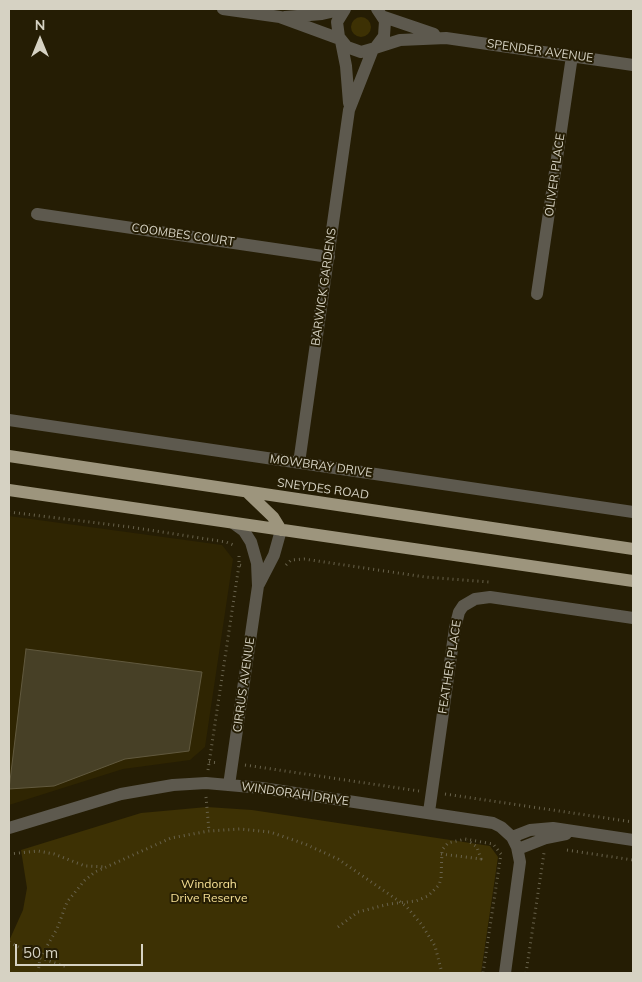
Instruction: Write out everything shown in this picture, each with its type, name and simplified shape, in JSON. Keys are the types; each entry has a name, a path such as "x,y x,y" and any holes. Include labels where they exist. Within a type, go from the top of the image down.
{"main road":[{"name":"SNEYDES ROAD","path":"9,456 633,548"},
{"path":"9,490 633,581"},
{"path":"246,492 273,517 281,530"}],"street":[{"path":"223,9 280,17 322,14 345,9"},
{"name":"BARWICK GARDENS","path":"299,463 349,110 346,66 337,22 345,9"},
{"name":"BARWICK GARDENS","path":"349,110 374,48 385,33 381,12"},
{"name":"SPENDER AVENUE","path":"381,12 446,38"},
{"path":"280,17 341,40 354,51 365,52 374,48"},
{"name":"SPENDER AVENUE","path":"374,48 400,40 446,38 633,64"},
{"name":"OLIVER PLACE","path":"537,294 572,56"},
{"name":"COOMBES COURT","path":"37,214 329,257"},
{"name":"MOWBRAY DRIVE","path":"9,420 633,512"},
{"name":"CIRRUS AVENUE","path":"233,523 250,539 262,568"},
{"name":"CIRRUS AVENUE","path":"229,785 258,586 262,568 276,549 281,530"},
{"name":"FEATHER PLACE","path":"429,812 455,628 459,612 463,606 475,599 490,597 633,618"},
{"name":"WINDORAH DRIVE","path":"9,828 121,794 173,785 206,783 429,812 493,823 512,837"},
{"path":"505,973 520,868 518,849 512,837 542,828 562,828 579,833 633,840"},
{"path":"518,849 552,836 579,833"}],"path":[{"path":"9,512 226,542 237,547 239,565 206,783 209,831"},
{"path":"239,565 284,572 288,563 297,559 425,576 497,583"},
{"path":"465,839 471,798"},
{"path":"38,973 40,958 58,929 71,895 85,880 105,866 171,838 209,831 240,829 270,832 305,844 338,859 402,903 436,946 442,973"},
{"path":"441,854 481,859 477,847 465,839"},
{"path":"338,927 358,912 389,904 421,900 439,885 443,874 441,854 444,846 448,843 465,839 493,844 501,854 484,973"},
{"path":"526,973 544,846"},
{"path":"564,849 633,860"},
{"path":"9,854 38,851 54,854 85,866 105,866"},
{"path":"9,942 40,958 67,967"}],"shaded area":[{"path":"9,516 222,545 233,559 205,747 190,760 123,769 9,805"}],"green space":[{"path":"361,17 368,20 371,27 368,34 361,37 354,34 351,27 354,20"},
{"name":"Windorah Drive Reserve","path":"207,807 252,810 490,846 498,857 481,973 9,973 9,941 23,910 27,888 21,850 141,813"}],"building":[{"path":"26,649 202,672 189,751 125,759 54,786 9,789"}]}
